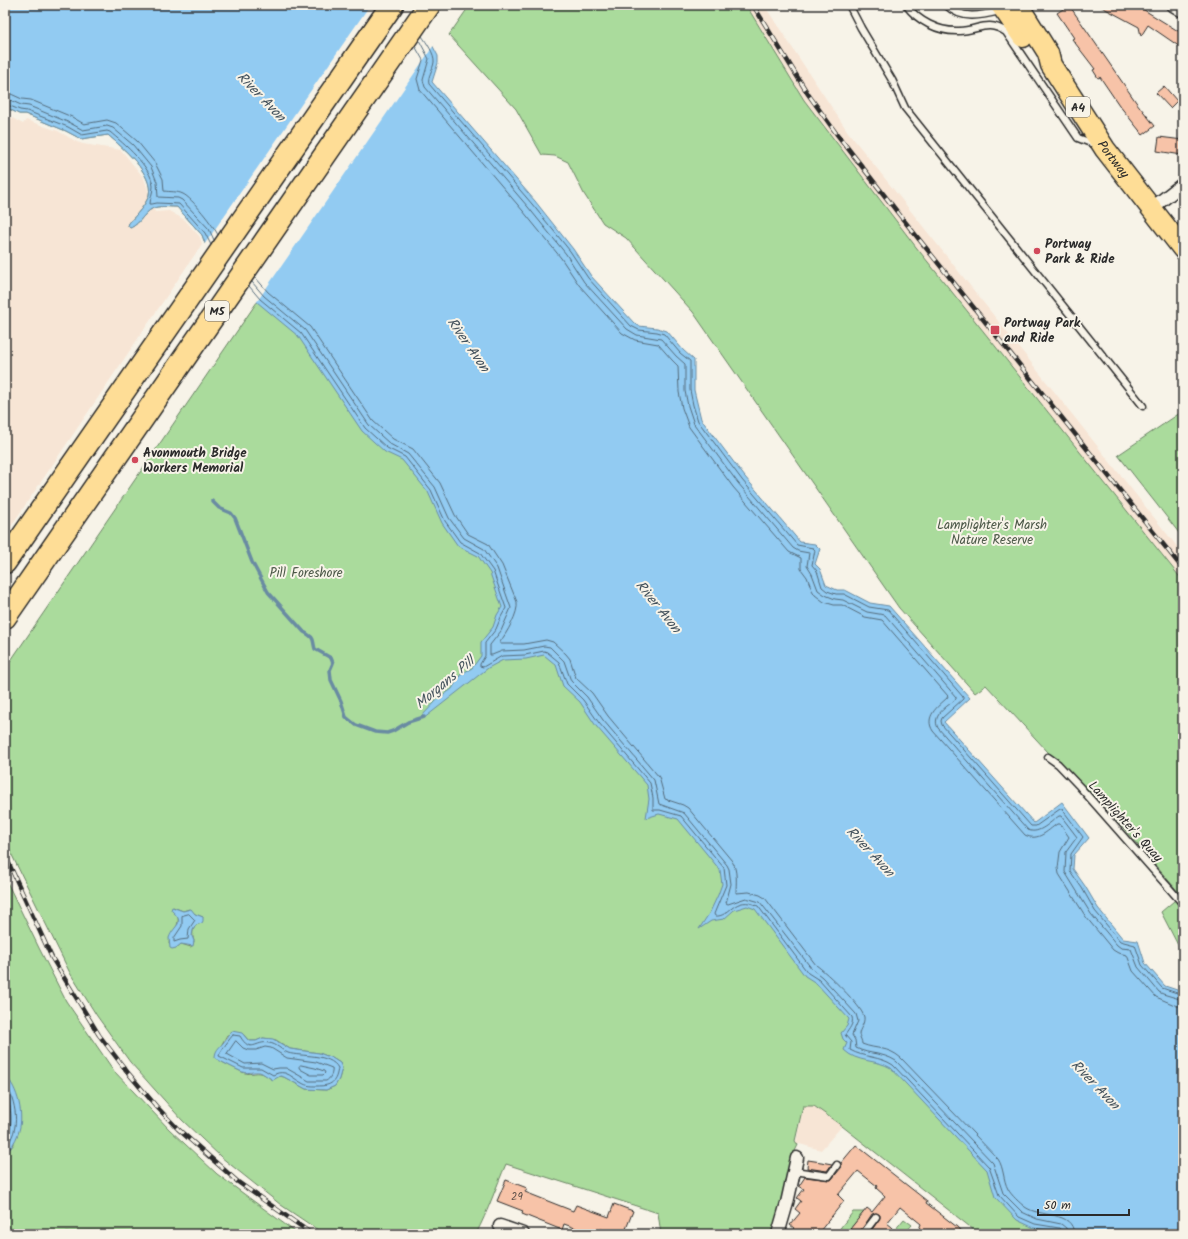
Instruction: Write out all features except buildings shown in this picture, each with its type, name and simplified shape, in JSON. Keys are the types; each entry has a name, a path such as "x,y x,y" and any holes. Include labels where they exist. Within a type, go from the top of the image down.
{"highway":[{"name":"M5","path":"5,562 392,5"},
{"name":"M5","path":"5,617 429,5"},
{"name":"Portway","path":"1008,6 1040,60 1051,65 1105,149 1183,249"}],"street":[{"path":"1173,5 1183,11"},
{"path":"1152,208 1183,184"},
{"path":"778,1234 787,1203 797,1158"},
{"path":"500,1226 523,1234"}],"lane":[{"path":"849,5 892,80 905,108 1143,406"},
{"path":"906,5 913,14 922,21 944,29 959,31 986,26 998,26 1006,32 1078,138 1105,149"},
{"path":"946,5 952,11 963,15 978,16 1008,6"},
{"name":"Lamplighter's Quay","path":"1048,757 1058,764 1079,786 1183,904"},
{"path":"794,1171 829,1176 837,1165"},
{"path":"863,1234 876,1218"}],"shaded area":[{"path":"746,5 764,5 848,132 1183,554 1183,581 916,247 804,100"},
{"path":"5,114 23,124 26,120 58,131 83,144 121,150 144,178 155,212 169,211 185,220 200,237 202,244 5,535"},
{"path":"803,1106 814,1106 842,1126 821,1150 796,1143"}],"green space":[{"name":"Pill Foreshore","path":"5,5 521,489 494,661 535,643 1168,1234 979,1234 842,1126 814,1106 803,1106 795,1141 798,1145 792,1157 773,1234 661,1234 658,1213 506,1164 476,1234 324,1234 281,1205 221,1157 182,1120 130,1062 97,1016 70,973 5,841 5,669 257,302 232,272 206,246 202,235 177,207 153,208 134,226 130,228 128,226 146,202 149,195 149,187 147,178 136,162 108,135 81,139 66,131 25,114 19,114 5,107","holes":["173,907 183,911 189,909 195,914 203,917 194,929 194,941 191,947 181,944 176,948 169,944 169,940 178,920 178,916 172,911","227,1035 244,1035 250,1041 256,1041 263,1038 276,1040 290,1049 319,1053 332,1058 340,1063 342,1068 339,1079 335,1086 326,1090 306,1089 284,1077 280,1076 271,1079 267,1075 259,1073 250,1074 242,1072 222,1062 222,1044"]},
{"name":"Lamplighter's Marsh Nature Reserve","path":"470,5 746,5 804,100 916,247 1183,581 1183,949 1180,949 1161,912 1181,895 1099,800 1048,752 986,685 975,693 899,608 693,312 626,238 603,223 584,194 568,162 555,156 542,155 516,109 449,35"},
{"path":"956,5 982,5 978,9"},
{"path":"1183,411 1183,538 1118,455"},
{"path":"5,878 66,1001 114,1071 169,1129 217,1174 298,1234 169,1234 90,1231 5,1234 5,1155 14,1144 8,1079 5,1075"},
{"path":"853,1212 864,1212 846,1234 837,1234 841,1227"},
{"path":"904,1219 912,1225 904,1234 898,1234 894,1231"}],"water":[{"name":"River Avon","path":"5,5 411,5 438,56 438,63 432,82 535,201 573,249 591,276 634,323 639,326 667,331 683,350 694,360 694,390 701,419 745,477 800,542 815,544 820,549 815,564 820,569 826,585 837,590 845,590 870,603 889,606 970,698 944,722 1034,823 1062,802 1089,838 1074,855 1073,869 1098,908 1123,939 1138,941 1145,963 1165,986 1183,992 1183,1234 1061,1234 1058,1232 1034,1228 1017,1220 995,1197 987,1170 891,1068 879,1063 855,1057 844,1050 847,1043 843,1039 841,1033 847,1026 849,1019 816,983 805,976 755,909 747,906 734,910 724,919 711,921 699,929 710,912 722,884 720,870 678,819 659,814 646,818 649,799 647,785 596,726 580,702 563,686 556,665 544,655 526,659 503,660 488,668 423,719 420,718 438,699 452,689 461,674 472,668 481,656 481,642 493,627 497,615 502,607 490,573 478,556 458,546 442,523 428,492 402,460 385,452 362,431 298,336 257,302 232,272 206,246 202,235 177,207 153,208 134,226 130,228 128,226 146,202 149,195 149,187 147,178 142,170 121,146 108,135 81,139 66,131 25,114 19,114 5,107"},
{"path":"172,907 183,911 191,909 195,914 203,917 202,923 196,925 193,930 193,946 181,944 176,948 170,948 169,938 179,921 171,910"},
{"path":"232,1031 242,1033 250,1041 256,1041 263,1038 273,1039 290,1049 319,1053 332,1058 340,1063 342,1068 339,1079 335,1086 326,1090 306,1089 284,1077 280,1076 273,1080 260,1072 245,1072 238,1070 215,1058 218,1049"},
{"path":"5,1075 14,1087 17,1095 21,1119 17,1137 5,1155"}],"pier":[{"path":"370,5 413,5 434,45 256,303 204,245"}],"waterway":[{"name":"Morgans Pill","path":"212,501 219,508 231,513 235,518 252,562 268,592 304,632 312,638 315,649 331,658 333,663 330,670 331,680 341,701 346,717 356,725 375,732 387,733 408,722 424,717"}],"railway":[{"path":"753,5 808,94 836,133 902,218 1183,569"},
{"path":"5,855 52,958 99,1035 129,1074 178,1129 238,1182 312,1234"}],"place":[{"name":"Portway Park & Ride","path":"1037,251"},
{"name":"Portway Park and Ride","path":"995,330"},
{"name":"Avonmouth Bridge Workers Memorial","path":"135,460"}]}
